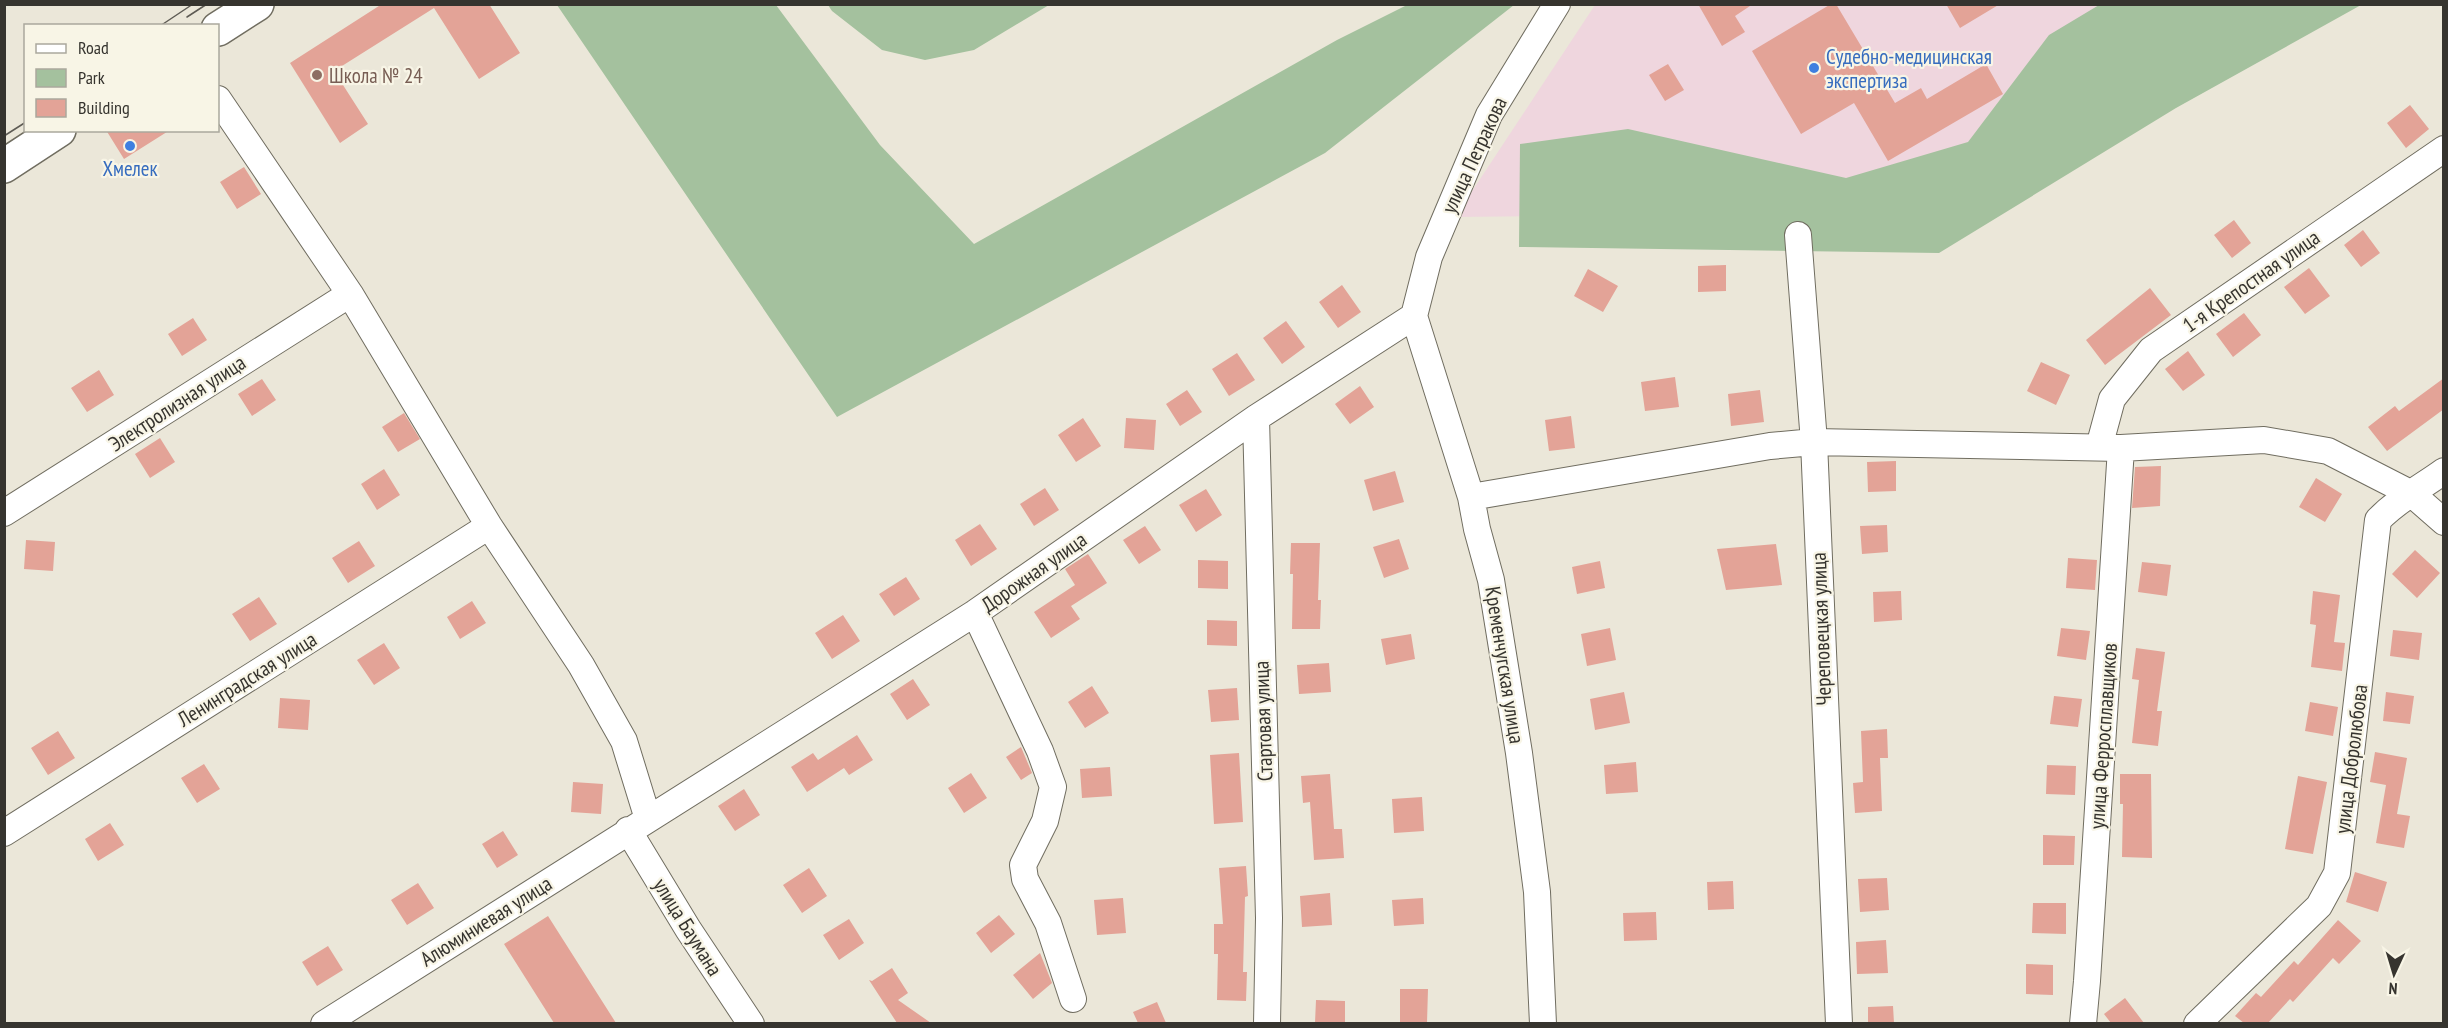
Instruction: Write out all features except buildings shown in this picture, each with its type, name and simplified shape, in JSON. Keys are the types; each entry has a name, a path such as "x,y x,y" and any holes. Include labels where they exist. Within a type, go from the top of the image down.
{"main road":[{"path":"219,28 257,4"},
{"path":"4,166 56,132"}],"street":[{"name":"улица Петракова","path":"1414,316 1429,257 1489,115 1557,4"},
{"name":"улица Баумана","path":"219,100 350,294 489,526 580,664 624,741 638,825 688,929 751,1023"},
{"name":"1-я Крепостная улица","path":"2110,448 2112,399 2151,350 2444,149"},
{"name":"Череповецкая улица","path":"1798,235 1814,442 1839,1023"},
{"name":"Электролизная улица","path":"4,513 350,294"},
{"name":"Дорожная улица","path":"638,825 975,613 1256,418 1414,316"},
{"name":"Кременчугская улица","path":"1414,316 1471,497 1491,580 1519,753 1537,892 1543,1023"},
{"name":"Стартовая улица","path":"1256,418 1269,918 1267,1023"},
{"path":"1471,497 1770,446 1814,442 2110,448 2264,440 2328,451 2412,494 2444,522"},
{"name":"улица Ферросплавщиков","path":"2083,1023 2110,448"},
{"name":"улица Добролюбова","path":"2198,1023 2319,906 2337,873 2378,520 2393,504 2412,494 2444,471"},
{"name":"Ленинградская улица","path":"4,832 489,526"},
{"path":"975,613 1040,751 1053,787 1045,821 1023,865 1025,879 1048,923 1072,999"},
{"name":"Алюминиевая улица","path":"324,1023 638,825"}],"shaded area":[{"path":"1595,5 2240,5 1953,211 1455,217"}],"green space":[{"path":"557,5 776,5 880,145 974,244 1337,40 1407,5 1514,5 1325,153 837,417"},
{"path":"828,5 1049,5 974,50 925,60 882,50 832,11"},
{"path":"2099,5 2361,5 2176,108 1939,253 1519,247 1520,144 1628,129 1846,178 1968,142 2049,35"}],"tram line":[{"path":"163,24 193,4"},
{"path":"187,17 207,4"},
{"path":"4,136 24,123"}],"place":[{"name":"Судебно-медицинская экспертиза","path":"1814,68"},
{"name":"Школа № 24","path":"317,75"},
{"name":"Хмелек","path":"130,146"}]}
